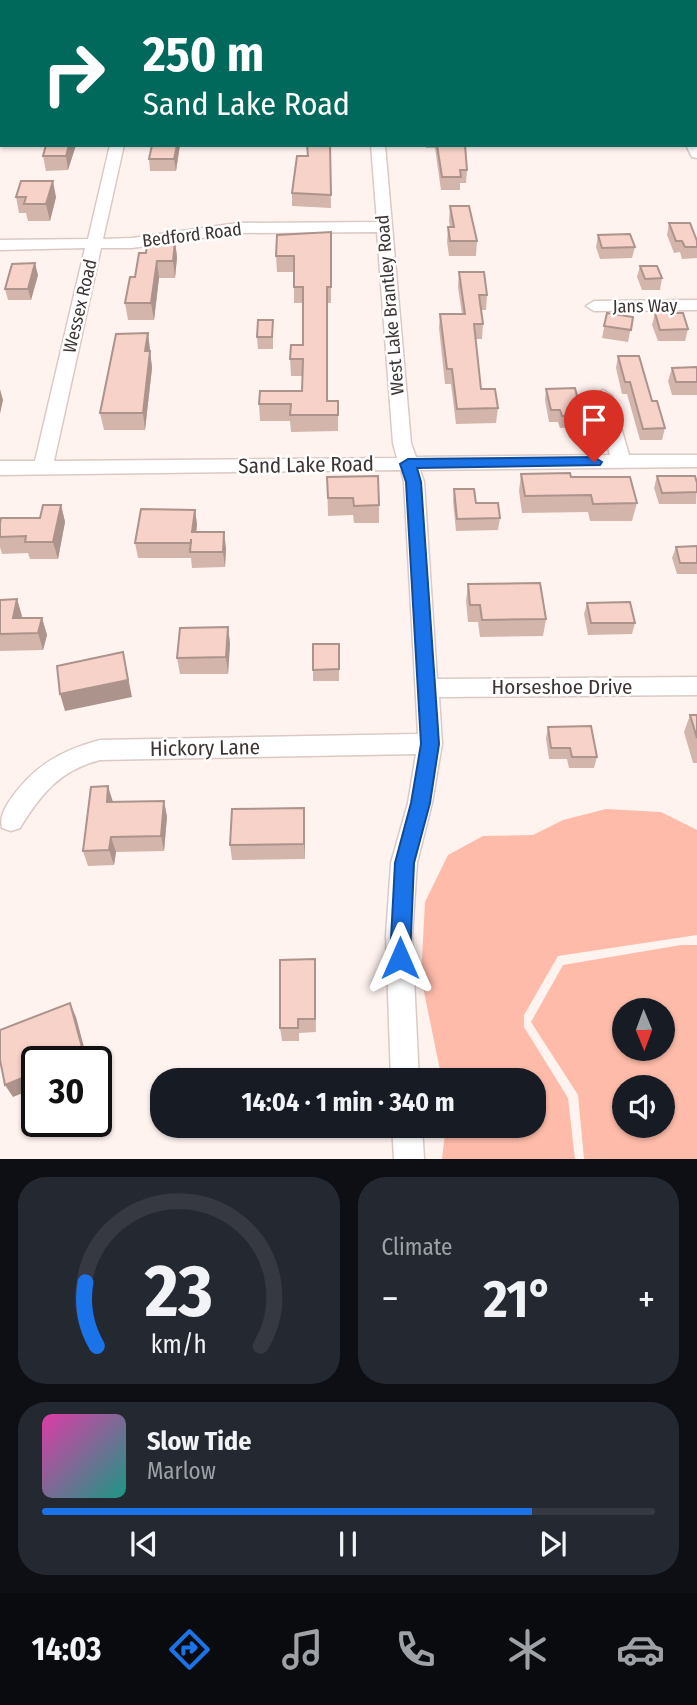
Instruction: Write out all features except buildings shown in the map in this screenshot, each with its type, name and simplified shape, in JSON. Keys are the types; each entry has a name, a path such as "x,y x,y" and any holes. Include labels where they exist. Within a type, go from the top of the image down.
{"street":[{"name":"Wessex Road","path":"43,468 117,147"},
{"name":"West Lake Brantley Road","path":"378,147 402,443 414,482 430,744 421,803 404,863 399,936 404,1068"},
{"name":"Bedford Road","path":"0,245 131,243 238,228 383,227"},
{"name":"Jans Way","path":"594,306 697,305"},
{"path":"603,396 621,461"},
{"name":"Sand Lake Road","path":"0,468 697,461"},
{"name":"Horseshoe Drive","path":"427,688 697,686"},
{"name":"Hickory Lane","path":"10,820 32,786 52,766 78,755 100,750 430,744"},
{"path":"408,1138 409,1159"}],"shaded area":[{"path":"606,809 661,812 697,830 697,935 558,956 524,1015 524,1027 568,1098 575,1159 442,1159 444,1138 546,1138 546,1068 440,1068 421,977 425,902 448,855 483,836 533,835 563,820"},
{"path":"681,945 697,945 697,1159 584,1159 578,1095 531,1022 563,965"}],"route":[{"path":"400,958 404,863 421,803 430,744 414,482 408,464 594,462"}]}
